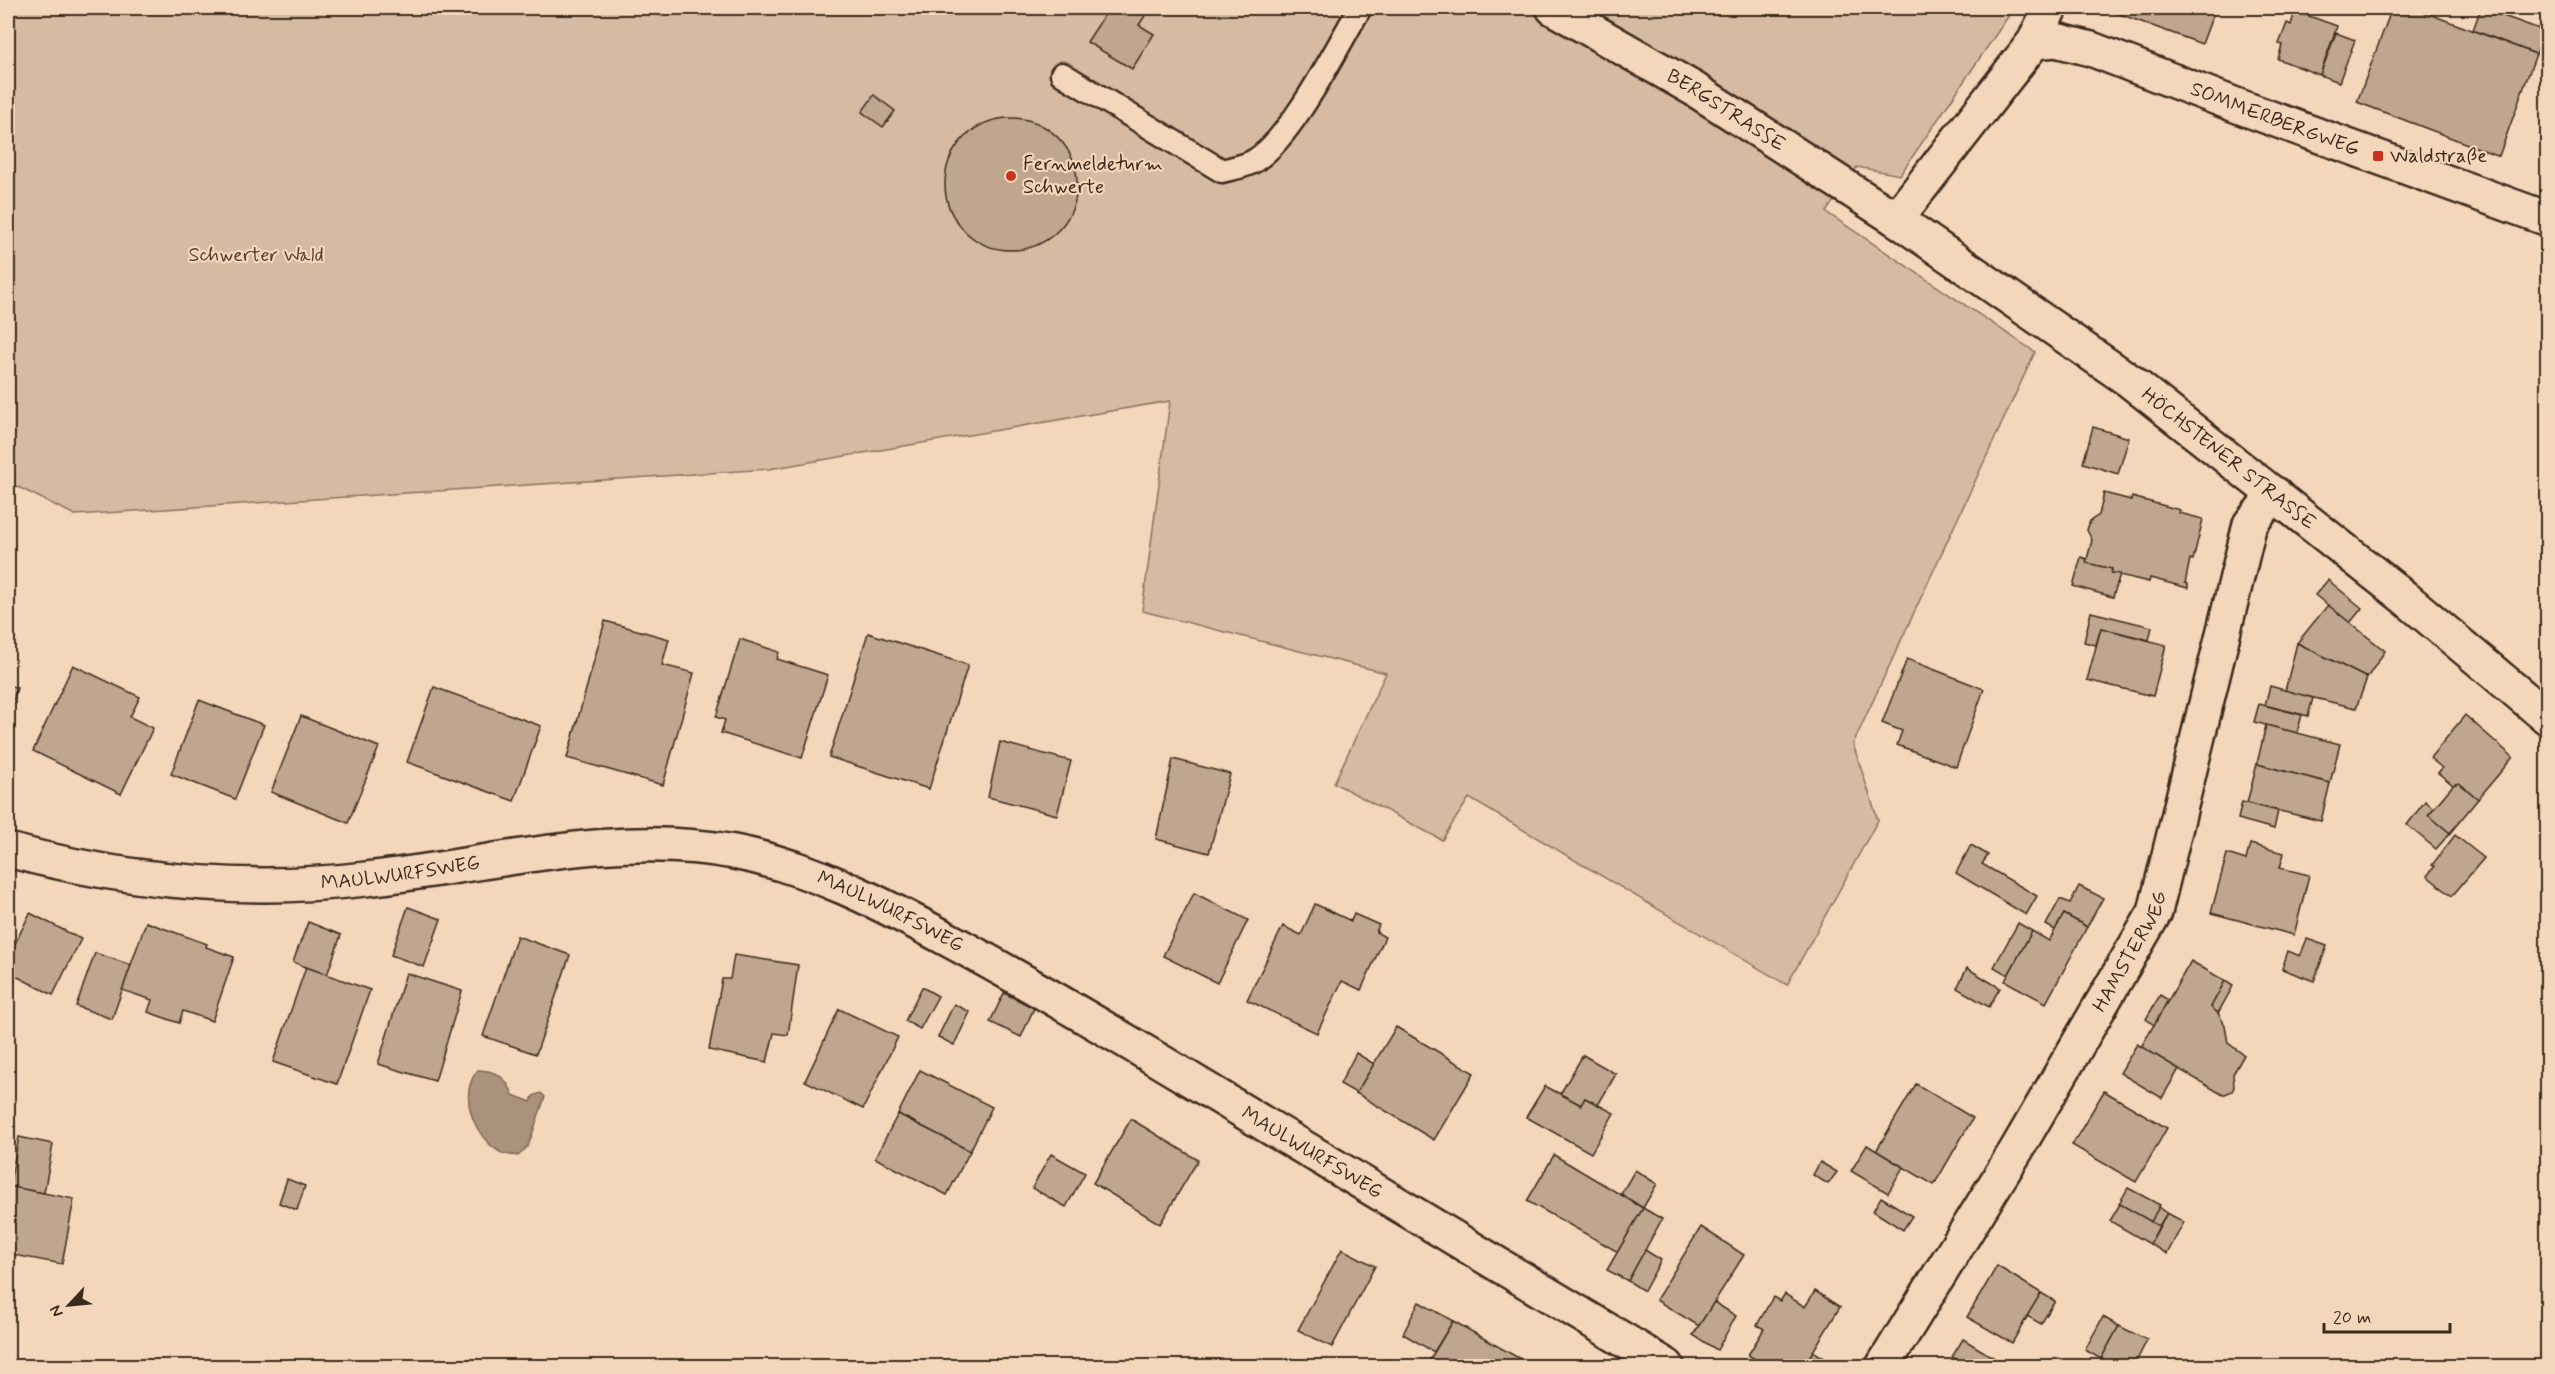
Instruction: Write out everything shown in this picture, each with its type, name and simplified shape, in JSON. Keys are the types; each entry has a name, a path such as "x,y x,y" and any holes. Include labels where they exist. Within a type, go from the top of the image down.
{"street":[{"name":"BERGSTRASSE","path":"1553,8 1694,89 1896,219"},
{"path":"1896,219 2034,42 2050,8"},
{"name":"SOMMERBERGWEG","path":"2034,42 2056,40 2091,49 2246,109 2547,219"},
{"name":"HÖCHSTENER STRASSE","path":"1896,219 2130,381 2404,597 2547,717"},
{"name":"HAMSTERWEG","path":"1883,1366 2016,1149 2155,912 2250,524 2275,494"},
{"name":"MAULWURFSWEG","path":"8,850 149,878 273,886 370,879 539,852 593,848 699,848 735,852 776,862 876,900 1059,1000 1666,1366"}],"lane":[{"path":"1062,75 1222,171 1256,161 1276,143 1312,89 1360,8"}],"green space":[{"name":"Schwerter Wald","path":"8,8 2014,8 1900,175 1857,167 1826,212 2035,352 1853,744 1878,820 1787,985 1469,798 1442,840 1334,783 1386,673 1142,611 1170,401 769,469 75,515 8,482"}],"shaded area":[{"path":"478,1070 500,1076 508,1084 513,1095 531,1102 533,1096 541,1093 545,1097 528,1146 518,1156 500,1152 491,1145 476,1126 471,1114 469,1091"}],"building":[{"path":"1109,8 1150,8 1139,25 1154,34 1132,69 1087,42"},
{"path":"2115,8 2215,9 2202,44 2114,12"},
{"path":"2392,8 2413,8 2536,54 2499,156 2357,102"},
{"path":"2481,8 2545,31 2536,54 2473,30"},
{"path":"2295,11 2337,26 2320,75 2278,59 2282,45 2279,44 2287,23 2291,25"},
{"path":"2336,33 2355,40 2339,82 2320,75"},
{"path":"874,95 895,111 883,127 862,112"},
{"name":"Fernmeldeturm Schwerte","path":"1011,118 1036,123 1048,129 1066,147 1072,159 1077,184 1072,209 1066,221 1048,239 1036,245 1011,250 986,245 974,239 956,221 950,209 945,184 950,159 956,147 974,129 986,123"},
{"path":"2093,427 2129,438 2118,474 2083,463"},
{"path":"2104,493 2131,500 2132,497 2203,519 2193,560 2190,559 2185,583 2188,584 2188,588 2150,578 2149,582 2111,573 2112,569 2086,563 2092,540 2087,530 2090,521 2099,515"},
{"path":"2081,557 2087,559 2086,563 2112,569 2111,573 2120,574 2113,597 2073,586"},
{"path":"2328,580 2362,608 2350,623 2315,595"},
{"path":"2328,605 2385,651 2367,678 2297,643"},
{"path":"2091,612 2152,627 2149,640 2101,628 2096,645 2084,642"},
{"path":"605,621 669,639 662,665 694,673 663,785 567,758"},
{"path":"2101,628 2166,645 2153,696 2087,680"},
{"path":"868,633 968,665 929,789 829,757"},
{"path":"740,639 779,652 777,659 828,675 802,758 721,733 725,720 716,717"},
{"path":"2297,643 2367,678 2356,708 2285,691"},
{"path":"1907,659 1984,689 1956,767 1897,745 1902,731 1882,723"},
{"path":"73,665 140,697 130,717 153,728 121,794 33,751"},
{"path":"8,685 17,688 8,718"},
{"path":"2270,686 2313,698 2308,716 2265,705"},
{"path":"434,687 541,726 514,801 407,762"},
{"path":"199,700 264,725 235,799 171,774"},
{"path":"2259,704 2302,715 2297,733 2254,722"},
{"path":"2465,715 2513,757 2478,799 2459,783 2453,785 2438,773 2442,768 2430,758"},
{"path":"301,716 379,747 348,823 271,792"},
{"path":"2266,725 2340,744 2330,783 2257,764"},
{"path":"1000,742 1071,761 1057,815 988,797"},
{"path":"1173,759 1230,774 1209,853 1156,839"},
{"path":"2257,764 2330,783 2321,821 2247,803"},
{"path":"2459,783 2478,799 2450,833 2428,815 2453,785"},
{"path":"2425,801 2434,808 2428,815 2450,833 2436,849 2407,825"},
{"path":"2242,802 2278,811 2274,829 2238,819"},
{"path":"2455,835 2484,858 2452,896 2427,876 2435,866 2432,865"},
{"path":"2250,844 2284,853 2280,868 2309,875 2294,935 2211,913 2227,854 2246,860"},
{"path":"1971,845 1988,855 1982,864 2037,896 2026,915 1956,873"},
{"path":"2079,886 2103,898 2087,927 2064,914 2055,930 2046,925 2060,899 2070,903"},
{"path":"1194,893 1248,920 1217,983 1163,956"},
{"path":"1315,904 1351,921 1354,914 1379,925 1376,932 1385,937 1361,990 1342,981 1317,1033 1247,1000 1283,926 1301,935"},
{"path":"408,907 441,919 424,967 391,955"},
{"path":"30,913 81,939 53,995 8,972 8,958"},
{"path":"2064,914 2087,927 2046,1003 2005,981 2032,931 2049,941"},
{"path":"146,922 207,944 206,947 234,957 212,1021 183,1011 179,1023 148,1012 152,1000 122,990"},
{"path":"308,922 341,935 327,975 293,962"},
{"path":"2018,923 2032,931 2008,975 1994,967"},
{"path":"517,936 570,955 536,1054 483,1036"},
{"path":"2307,939 2327,946 2314,981 2282,969 2288,951 2300,956"},
{"path":"95,953 131,965 112,1019 76,1006"},
{"path":"734,955 798,965 788,1035 774,1033 767,1062 709,1050 722,979 730,979"},
{"path":"2191,961 2225,981 2211,1007 2217,1011 2225,1025 2228,1043 2244,1055 2233,1074 2232,1091 2223,1095 2141,1047"},
{"path":"306,967 370,990 337,1084 273,1062"},
{"path":"1967,968 2000,988 1989,1007 1957,988"},
{"path":"406,973 462,991 435,1081 378,1064"},
{"path":"2225,981 2233,986 2218,1013 2211,1007"},
{"path":"922,987 938,996 920,1029 905,1021"},
{"path":"1004,993 1034,1008 1021,1037 990,1022"},
{"path":"2160,995 2168,1000 2154,1025 2146,1019"},
{"path":"954,1004 970,1012 954,1045 938,1037"},
{"path":"839,1009 898,1037 863,1109 805,1081"},
{"path":"1396,1027 1474,1073 1434,1140 1356,1093"},
{"path":"2137,1044 2179,1069 2162,1098 2120,1073"},
{"path":"1356,1053 1374,1064 1356,1093 1340,1084"},
{"path":"1583,1055 1616,1074 1598,1105 1585,1098 1581,1105 1560,1094"},
{"path":"920,1070 992,1107 970,1151 898,1114"},
{"path":"1916,1084 1973,1118 1934,1185 1876,1151"},
{"path":"1545,1086 1581,1105 1585,1098 1614,1113 1591,1153 1526,1117"},
{"path":"2104,1091 2167,1128 2136,1182 2072,1145"},
{"path":"898,1114 970,1151 947,1195 875,1158"},
{"path":"1131,1119 1198,1160 1160,1224 1093,1183"},
{"path":"19,1137 53,1144 44,1193 9,1187"},
{"path":"1867,1145 1903,1167 1888,1193 1851,1171"},
{"path":"1051,1154 1085,1173 1066,1207 1032,1188"},
{"path":"1554,1155 1643,1208 1618,1252 1527,1201"},
{"path":"1820,1162 1837,1172 1828,1184 1813,1175"},
{"path":"1635,1170 1657,1184 1643,1208 1621,1194"},
{"path":"287,1179 305,1186 297,1210 279,1203"},
{"path":"8,1186 74,1199 62,1264 8,1254"},
{"path":"2128,1188 2160,1205 2151,1222 2119,1204"},
{"path":"1881,1197 1912,1216 1903,1230 1873,1211"},
{"path":"2120,1204 2159,1226 2150,1244 2110,1221"},
{"path":"2159,1207 2167,1213 2159,1226 2151,1222"},
{"path":"1643,1208 1662,1219 1628,1281 1607,1270"},
{"path":"2167,1213 2184,1222 2167,1254 2150,1244"},
{"path":"1701,1227 1744,1255 1699,1326 1656,1300"},
{"path":"1342,1249 1375,1266 1332,1347 1298,1330"},
{"path":"1645,1250 1661,1260 1644,1291 1628,1281"},
{"path":"1997,1266 2041,1293 2012,1343 1967,1317"},
{"path":"1815,1291 1840,1307 1804,1366 1767,1366 1748,1355 1764,1329 1757,1325 1773,1297 1780,1301 1785,1294 1805,1307"},
{"path":"2041,1293 2055,1301 2041,1324 2027,1316"},
{"path":"1419,1302 1453,1321 1434,1352 1403,1334"},
{"path":"1714,1302 1736,1316 1717,1350 1693,1335"},
{"path":"2103,1317 2119,1326 2101,1359 2085,1350"},
{"path":"1453,1321 1533,1366 1426,1366"},
{"path":"2119,1326 2147,1340 2134,1366 2116,1366 2101,1359"},
{"path":"1963,1339 2006,1365 1968,1366 1952,1357"},
{"path":"1813,1351 1829,1361 1826,1366 1804,1366"}],"place":[{"name":"Waldstraße","path":"2378,156"},
{"name":"Fernmeldeturm Schwerte","path":"1011,176"}]}
